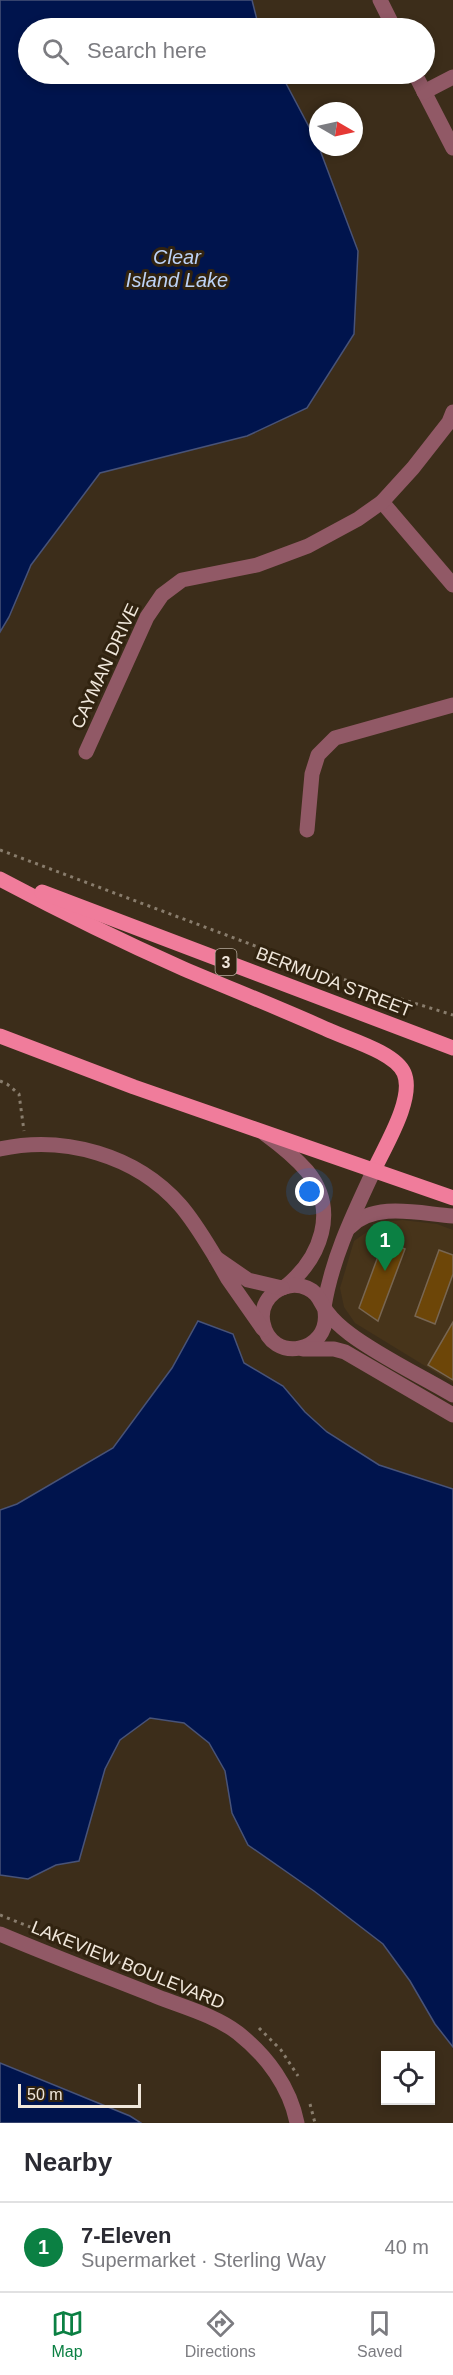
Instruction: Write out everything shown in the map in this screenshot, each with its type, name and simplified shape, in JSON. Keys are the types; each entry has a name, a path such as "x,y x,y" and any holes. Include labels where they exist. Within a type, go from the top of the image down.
{"main road":[{"name":"BERMUDA STREET","path":"0,878 453,1048"},
{"path":"0,878 74,918 158,957 379,1052 397,1063 407,1082 406,1096 374,1170"},
{"path":"0,1036 134,1087 453,1198"}],"street":[{"path":"380,0 389,18"},
{"path":"424,92 453,77"},
{"path":"420,84 453,148"},
{"name":"CAYMAN DRIVE","path":"86,752 147,617 162,595 182,580 257,566 308,546 382,502 449,422 453,412"},
{"path":"382,502 453,585"},
{"path":"307,830 312,774 318,755 335,738 453,705"},
{"path":"260,1130 306,1169 319,1191 324,1207 324,1224 314,1254 299,1275 273,1293 265,1305 262,1319 266,1334"},
{"path":"0,1149 25,1144 70,1147 97,1152 142,1172 181,1206 266,1334 278,1345 294,1349 338,1350 453,1415"},
{"path":"294,1349 306,1347 317,1339 325,1324 325,1309 332,1269 346,1230 374,1170"},
{"path":"346,1230 361,1216 374,1212 453,1216"},
{"path":"216,1258 248,1280 309,1289 350,1334 453,1395"},
{"path":"377,1370 400,1364"},
{"name":"LAKEVIEW BOULEVARD","path":"0,1934 203,2015 236,2031 261,2053 280,2080 293,2104 297,2123"}],"path":[{"path":"0,850 375,991 453,1015"},
{"path":"0,1081 19,1094 24,1117 25,1144"}],"shaded area":[{"path":"402,1220 437,1224 453,1230 453,1383 355,1323 344,1307 340,1288 354,1241 381,1222"}],"water":[{"name":"Clear Island Lake","path":"0,0 252,0 256,18 18,18 18,84 286,84 309,127 309,156 322,156 358,251 354,334 307,408 247,436 100,473 31,565 9,617 0,632"},
{"path":"198,1321 233,1334 244,1363 283,1386 305,1412 327,1432 379,1465 453,1489 453,2047 435,2024 410,1981 383,1944 314,1891 248,1845 232,1813 225,1771 209,1743 184,1723 150,1718 120,1740 105,1769 79,1861 56,1865 28,1879 0,1875 0,1510 17,1504 113,1448 172,1368"},
{"path":"0,2063 130,2116 141,2123 0,2123"}],"building":[{"path":"387,1232 400,1237 397,1246 405,1249 378,1321 359,1308"},
{"path":"439,1250 453,1255 453,1274 435,1324 415,1316"},
{"path":"453,1322 453,1380 428,1365"}],"place":[{"name":"7-Eleven","path":"385,1271"}]}
